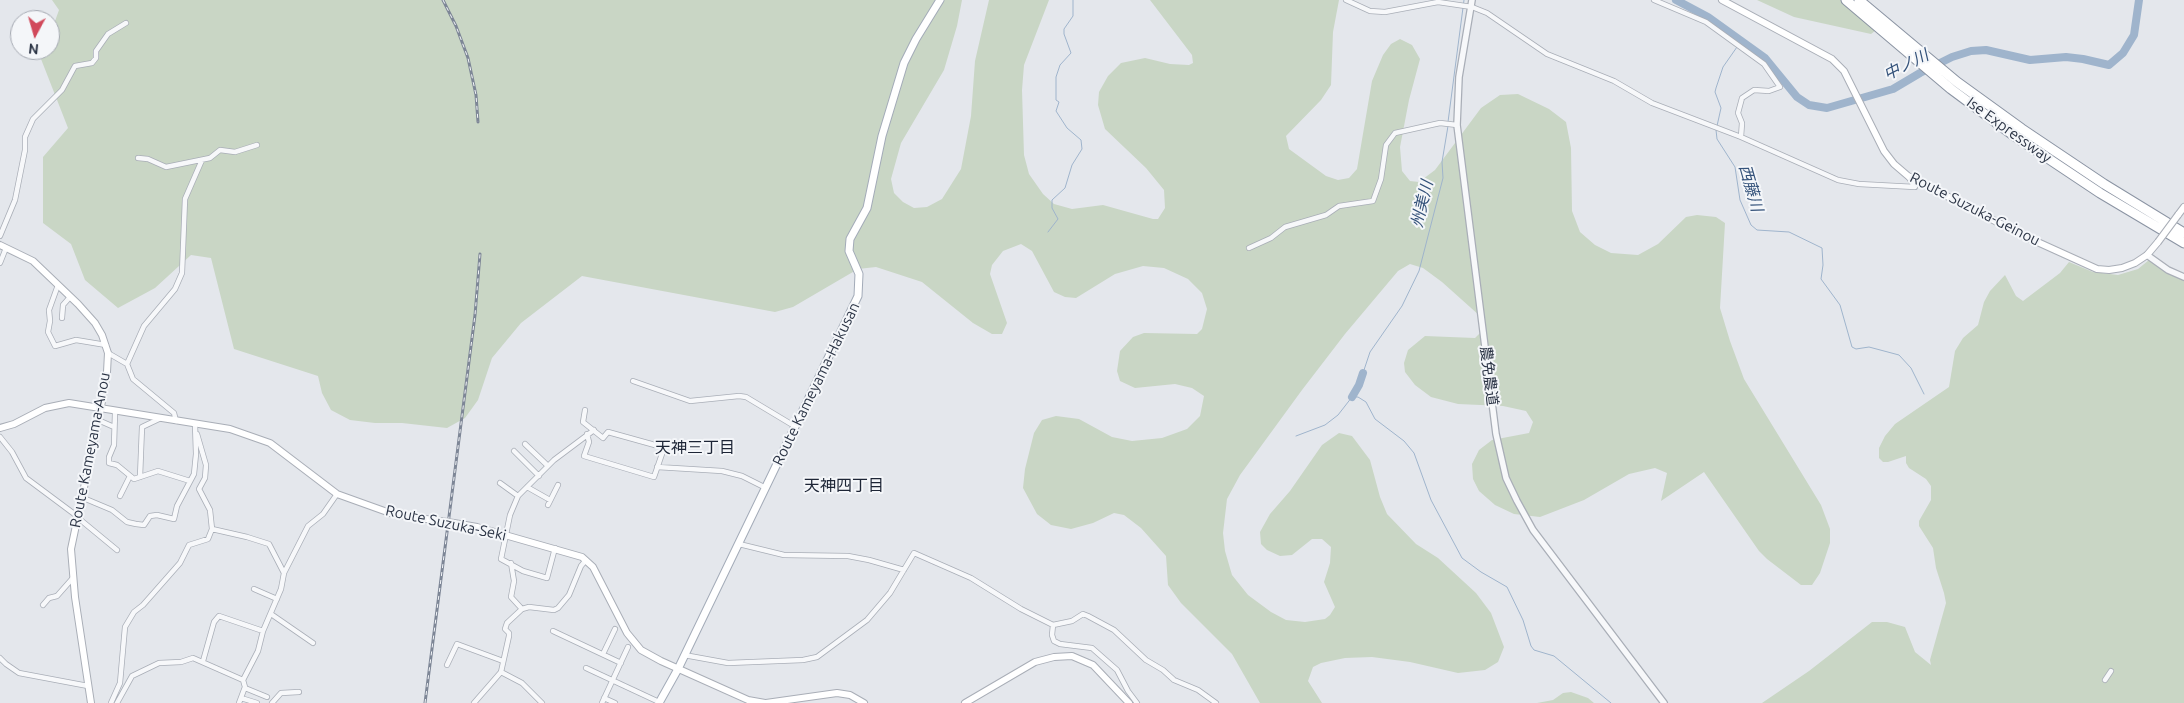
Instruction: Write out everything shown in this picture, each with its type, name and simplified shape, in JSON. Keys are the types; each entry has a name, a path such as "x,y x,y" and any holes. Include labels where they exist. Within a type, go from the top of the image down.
{"highway":[{"name":"Ise Expressway","path":"1846,0 2075,177 2184,244"},
{"name":"Ise Expressway","path":"1859,0 1893,36"},
{"name":"Ise Expressway","path":"1954,85 2059,155 2184,232"}],"main road":[{"name":"Route Kameyama-Hakusan","path":"659,703 678,669 858,296 859,274 850,251 850,239 868,208 882,136 904,63 940,0"},
{"name":"Route Suzuka-Geinou","path":"1722,0 1832,59 1844,71 1884,151 1894,164 1908,176 2022,235 2097,269 2122,268 2147,255 2184,207"},
{"name":"Route Kameyama-Anou","path":"3,246 33,261 58,284 95,323 108,353 101,407 71,549 72,579 91,703"},
{"name":"Route Suzuka-Seki","path":"0,428 57,405 69,403 236,431 270,443 337,494 390,513 477,527 555,548 586,560"},
{"path":"586,560 593,567 633,643 645,653 748,700 765,703 837,693 850,695 864,703"},
{"path":"965,703 1034,662 1054,657 1072,656 1093,665 1129,703"}],"street":[{"path":"1346,0 1370,11 1385,12 1438,2 1469,7 1487,13 1547,54 1614,81 1652,103 1741,137 1848,182 1878,186 1915,187 1908,176"},
{"name":"農免農道","path":"1472,0 1469,7 1451,125 1496,434 1506,478 1516,501 1533,530 1664,703"},
{"path":"1654,0 1706,22 1764,64 1780,87 1769,91 1754,90 1742,98 1738,113 1742,123 1741,137"},
{"path":"0,236 15,200 25,150 24,137 33,118 62,90 76,66 92,64 96,58 96,51 108,34 126,23"},
{"path":"1249,248 1271,238 1285,227 1326,215 1339,206 1374,201 1381,179 1386,145 1391,137 1395,134 1434,123 1440,122 1451,125"},
{"path":"138,158 148,159 166,167 210,158 220,150 236,152 257,145"},
{"path":"127,364 144,326 175,289 182,274 185,199 202,160"},
{"path":"0,263 3,246"},
{"path":"2147,255 2168,270 2184,277"},
{"path":"58,284 48,310 50,321 48,332 55,346 76,340 106,345"},
{"path":"62,318 63,305 70,297"},
{"path":"108,353 127,364 133,379 174,413 176,420"},
{"path":"633,381 690,401 746,397 796,427"},
{"path":"585,410 583,422 603,438 608,432 662,447 663,451 654,477 584,456 589,442 587,434"},
{"path":"115,414 114,445 109,457 110,463 117,465 134,479 158,471 190,481"},
{"path":"140,477 142,427 162,418"},
{"path":"98,420 114,427"},
{"path":"81,497 112,510 127,522 144,525 150,516 157,515 174,519 177,506 196,466 195,424"},
{"path":"555,548 547,578 523,571 501,559 510,515 518,496 566,450 594,430"},
{"path":"111,703 120,683 123,633 131,616 180,562 190,545 208,539 212,528 210,510 199,489 205,478 206,465 201,444 195,432"},
{"path":"0,437 12,452 26,478 77,516 117,550"},
{"path":"525,444 548,466"},
{"path":"514,451 539,476"},
{"path":"657,467 722,471 742,476 766,488"},
{"path":"120,496 130,476"},
{"path":"500,483 518,496"},
{"path":"548,505 558,485"},
{"path":"527,487 550,500"},
{"path":"239,703 245,688 243,680 258,651 263,631 277,599 284,573 308,526 323,514 337,494"},
{"path":"212,528 269,544 284,573"},
{"path":"739,544 784,555 848,556 904,570"},
{"path":"684,654 728,663 814,658 867,620 890,593 914,553 972,578 1021,609 1054,625 1072,622 1083,614 1088,616 1114,630 1146,660 1163,670 1174,680 1198,690 1216,703"},
{"path":"474,703 501,672 509,633 505,629 506,626 522,609 534,606 554,610 558,608 569,595 581,566 586,560"},
{"path":"511,563 514,581 511,597 522,609"},
{"path":"43,606 49,598 57,596 72,579"},
{"path":"254,589 277,599"},
{"path":"271,614 314,643"},
{"path":"203,661 214,622 219,616 263,631"},
{"path":"1054,625 1052,635 1054,641 1060,644 1092,648 1117,670 1137,703"},
{"path":"603,654 615,628"},
{"path":"553,631 621,663"},
{"path":"448,665 457,644 503,661"},
{"path":"602,703 628,646"},
{"path":"0,658 19,673 88,686"},
{"path":"117,703 128,680 135,673 159,662 181,662 193,658 243,680"},
{"path":"586,668 659,703"},
{"path":"2105,680 2111,671"},
{"path":"501,672 522,683 542,703"},
{"path":"245,688 268,697"},
{"path":"272,703 281,693 299,692"},
{"path":"242,698 256,703"},
{"path":"604,698 615,703"}],"green space":[{"path":"52,0 962,0 957,26 944,70 901,143 891,179 894,193 903,202 914,208 927,207 942,199 961,169 971,116 975,61 989,0 1049,0 1024,65 1022,90 1024,155 1029,174 1043,194 1054,204 1072,209 1103,205 1158,219 1165,208 1164,190 1146,168 1105,129 1098,105 1099,92 1108,76 1121,63 1145,58 1170,64 1189,65 1193,63 1192,55 1150,0 1339,0 1333,32 1331,85 1321,100 1286,136 1289,149 1326,176 1338,180 1349,178 1357,169 1372,81 1383,55 1391,44 1400,39 1412,45 1420,59 1409,100 1400,147 1402,171 1410,181 1419,182 1435,170 1481,108 1500,95 1518,94 1549,109 1566,122 1571,148 1572,211 1580,232 1595,245 1611,253 1638,255 1658,244 1686,217 1697,215 1716,217 1725,223 1720,308 1730,341 1744,379 1821,505 1830,529 1830,543 1820,573 1812,585 1801,585 1759,551 1704,472 1661,501 1667,473 1655,468 1629,474 1584,500 1540,517 1514,514 1495,505 1479,491 1473,479 1472,464 1479,450 1492,440 1529,433 1533,422 1526,411 1503,406 1458,404 1431,397 1415,385 1405,372 1404,363 1408,350 1425,336 1475,338 1481,332 1480,316 1442,282 1423,268 1410,264 1398,271 1345,334 1240,475 1227,499 1223,533 1225,551 1232,575 1248,595 1271,612 1286,620 1305,622 1325,619 1330,615 1335,607 1324,582 1330,563 1331,547 1322,539 1312,539 1292,555 1280,556 1267,550 1261,544 1260,532 1270,514 1290,491 1322,445 1339,433 1352,436 1370,460 1380,497 1387,514 1416,544 1438,558 1476,593 1491,613 1504,647 1498,662 1485,670 1458,673 1410,662 1372,657 1345,658 1321,663 1313,667 1308,681 1322,703 1260,703 1232,654 1181,603 1168,585 1166,556 1141,528 1124,515 1114,513 1093,523 1071,529 1051,525 1037,514 1023,488 1025,469 1034,433 1042,420 1056,416 1079,419 1112,437 1132,441 1162,438 1187,429 1200,416 1204,396 1192,388 1175,384 1135,388 1120,381 1117,371 1120,351 1133,337 1144,333 1197,334 1202,329 1207,309 1202,293 1188,279 1164,268 1143,266 1115,274 1076,298 1065,297 1054,292 1032,251 1021,244 1003,251 992,265 990,274 1007,323 1002,334 992,334 973,323 922,282 876,267 858,269 793,307 775,312 582,276 521,323 492,358 478,400 465,418 447,428 350,420 331,410 322,393 318,376 234,349 211,258 191,255 155,288 118,308 85,280 71,244 43,223 43,157 68,128 41,60 60,60 59,10"},
{"path":"1757,0 1841,0 1875,31 1871,34 1794,17"},
{"path":"2149,260 2168,273 2184,280 2184,703 1762,703 1809,671 1872,622 1887,622 1905,627 1915,652 1931,665 1930,660 1946,603 1936,568 1933,548 1919,526 1919,521 1931,500 1931,486 1926,479 1909,468 1906,463 1906,456 1888,462 1883,462 1879,458 1879,448 1885,436 1895,424 1949,387 1955,351 1963,338 1978,325 1984,302 1990,291 2005,275 2016,296 2023,301 2060,273 2069,262 2093,272 2118,275 2138,269"},
{"path":"1571,692 1588,698 1594,703 1537,703 1553,700 1563,693"}],"waterway":[{"path":"1048,232 1058,219 1052,208 1052,200 1065,188 1072,165 1082,149 1081,140 1067,128 1056,111 1059,102 1056,100 1056,77 1060,65 1071,53 1064,29 1073,16 1073,0"},
{"name":"州美川","path":"1448,122 1464,0"},
{"name":"中ノ川","path":"1676,0 1708,17 1765,58 1797,97 1809,105 1827,108 1893,89 1952,57 1971,51 1986,50 2030,60 2066,57 2109,65 2123,53 2134,35 2139,0"},
{"name":"西藤川","path":"1717,126 1721,108 1715,92 1716,88 1723,67 1737,47"},
{"name":"州美川","path":"1363,373 1370,352 1402,306 1419,271 1443,178 1442,162 1448,126"},
{"name":"西藤川","path":"1716,130 1717,139 1735,167 1740,200 1751,225 1757,230 1789,232 1822,248 1823,265 1821,279 1840,305 1852,347 1856,349 1869,347 1899,355 1911,368 1924,394"},
{"name":"州美川","path":"1352,397 1363,373"},
{"path":"1296,436 1325,425 1338,415 1352,397 1358,397 1366,402 1375,419 1404,441 1414,453 1431,500 1462,558 1507,587 1523,620 1534,650 1554,656 1611,703"}],"railway":[{"path":"443,0 456,26 468,58 476,95 478,122"},
{"path":"425,703 475,315 480,254"}],"district":[{"name":"天神三丁目","path":"695,448"},
{"name":"天神四丁目","path":"844,486"}]}
